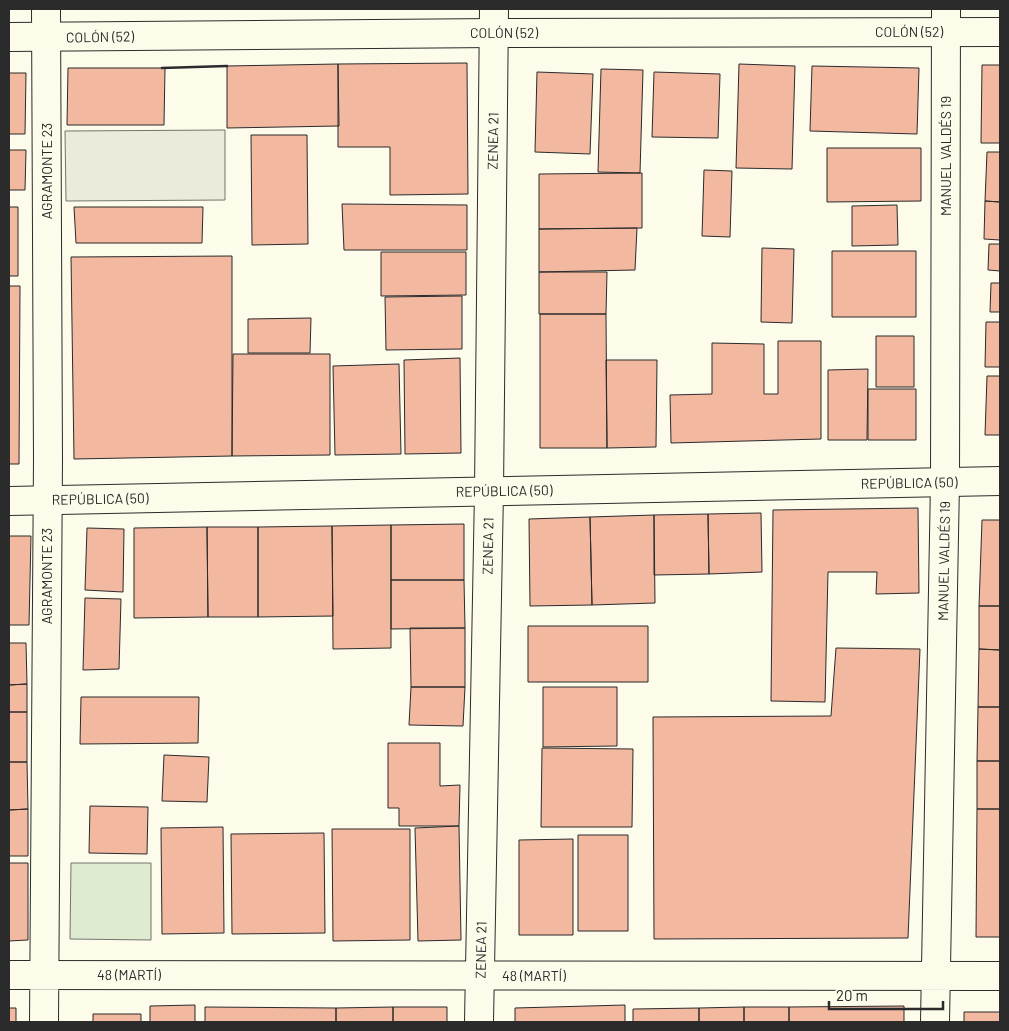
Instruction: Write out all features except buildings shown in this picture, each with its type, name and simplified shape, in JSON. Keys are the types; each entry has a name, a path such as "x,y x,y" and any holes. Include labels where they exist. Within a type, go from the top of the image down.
{"street":[{"name":"AGRAMONTE 23","path":"44,1022 48,499 46,9"},
{"name":"COLÓN (52)","path":"9,38 494,21 946,20 1000,32"},
{"name":"MANUEL VALDÉS 19","path":"935,1022 945,482 946,20"},
{"name":"ZENEA 21","path":"479,1022 490,491 494,21"},
{"name":"REPÚBLICA (50)","path":"9,501 1000,481"},
{"name":"48 (MARTÍ)","path":"9,975 1000,976"}],"green space":[{"path":"71,863 151,863 151,940 70,939"}],"shaded area":[{"path":"225,130 225,200 66,201 65,131"}],"wall":[{"path":"162,68 227,66"}]}
